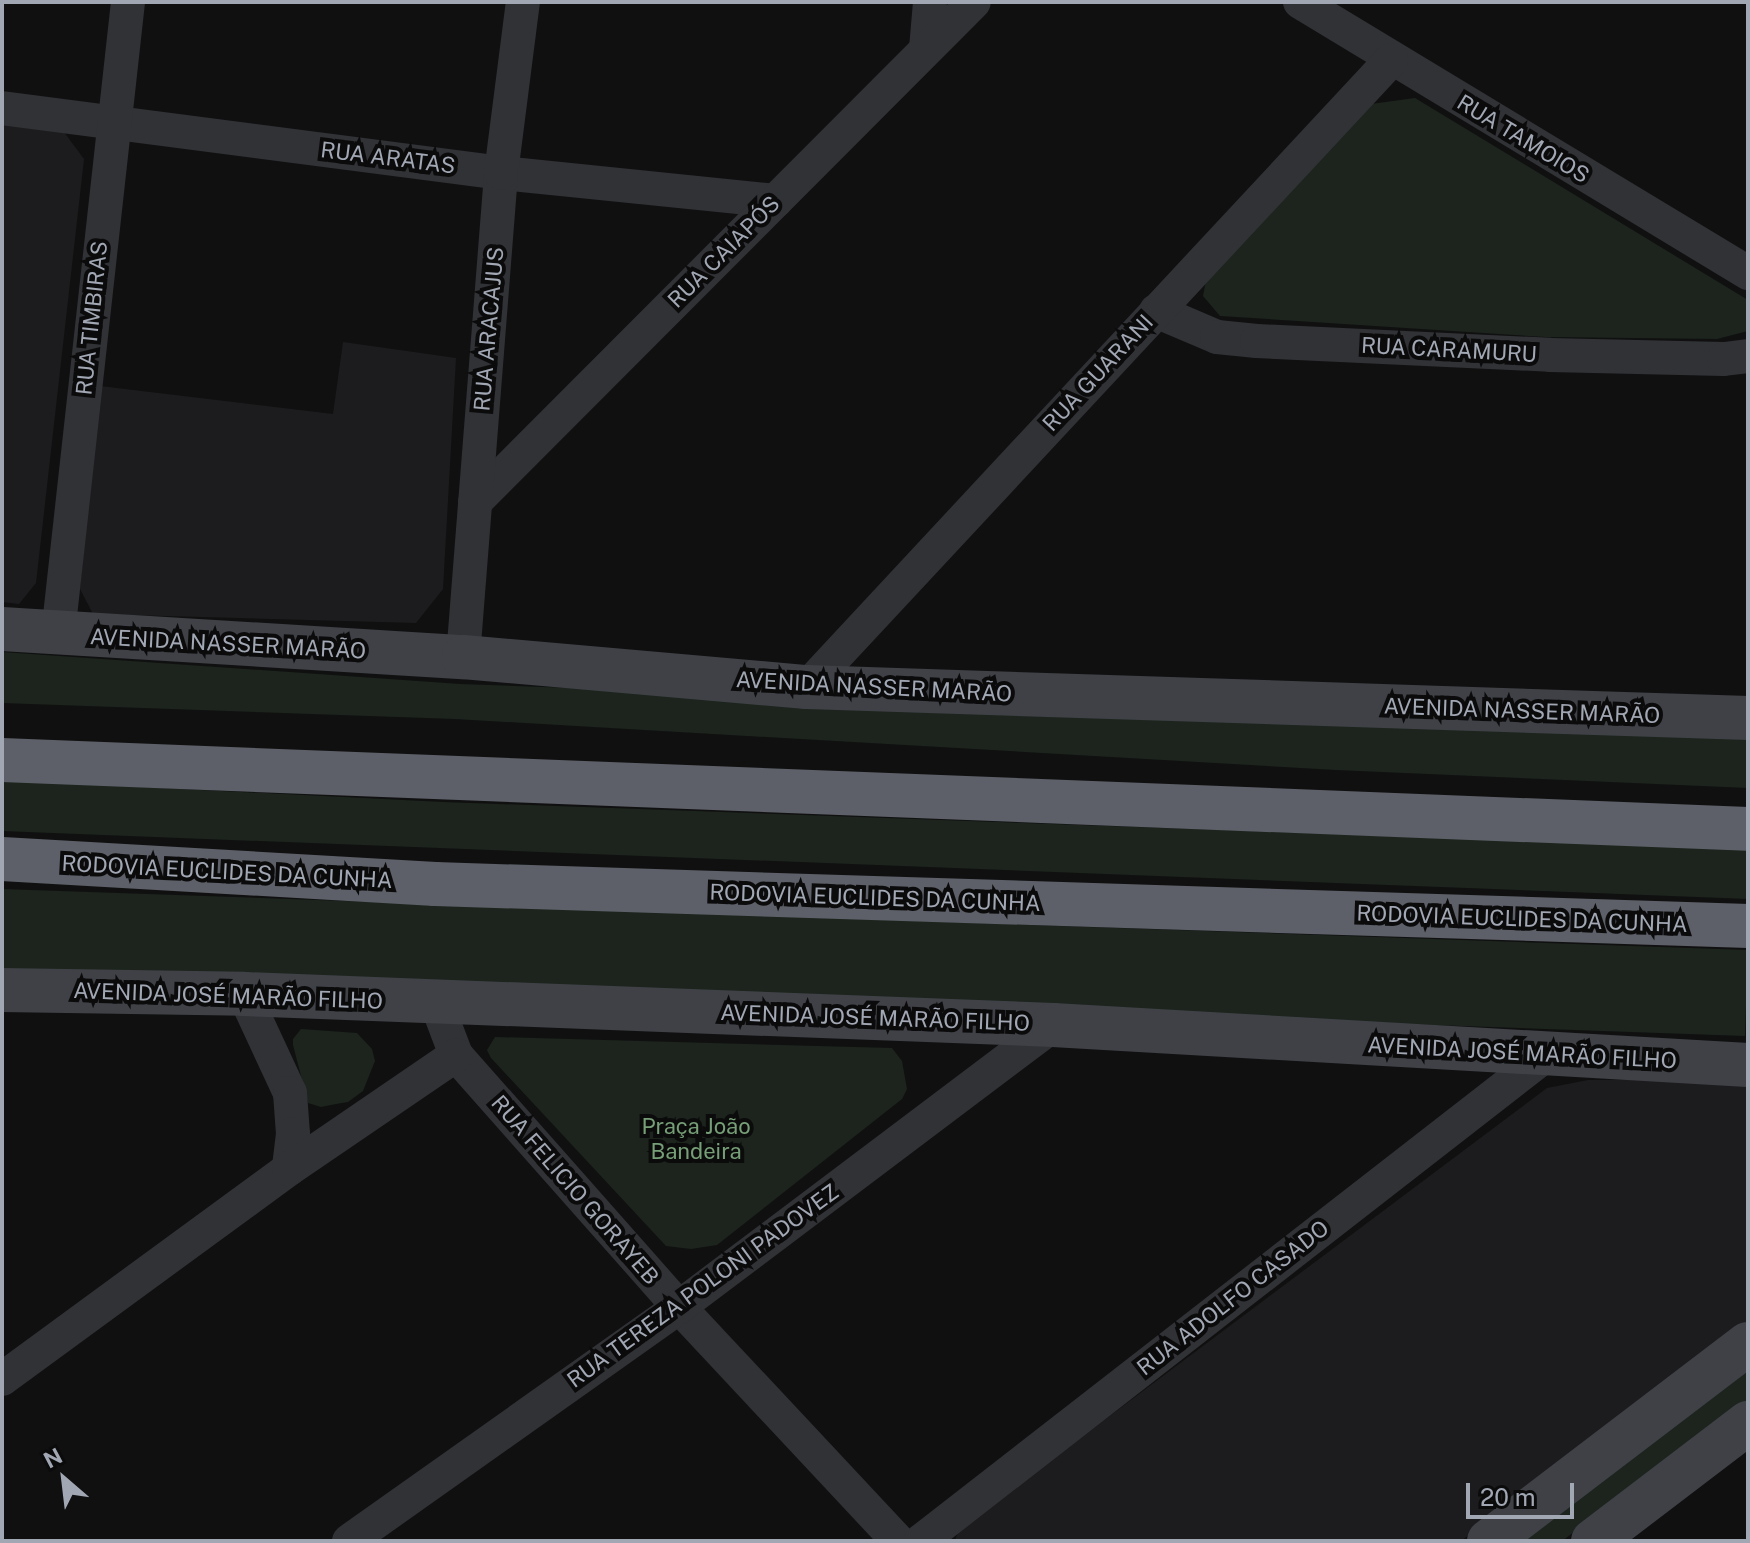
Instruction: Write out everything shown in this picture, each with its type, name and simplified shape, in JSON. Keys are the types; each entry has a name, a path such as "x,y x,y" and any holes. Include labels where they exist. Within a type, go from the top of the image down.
{"highway":[{"path":"2,760 1748,829"},
{"name":"RODOVIA EUCLIDES DA CUNHA","path":"2,859 435,884 1748,926"}],"main road":[{"name":"AVENIDA NASSER MARÃO","path":"2,629 463,657 807,687 1748,718"},
{"name":"AVENIDA JOSÉ MARÃO FILHO","path":"2,990 244,994 1053,1025 1748,1065"},
{"path":"1489,1541 1748,1344"},
{"path":"1593,1541 1748,1423"}],"street":[{"name":"RUA TIMBIRAS","path":"58,634 128,2"},
{"name":"RUA ARACAJUS","path":"463,657 501,173 523,2"},
{"path":"926,49 930,2"},
{"name":"RUA CAIAPÓS","path":"475,502 974,2"},
{"name":"RUA TAMOIOS","path":"1300,2 1391,60 1748,273"},
{"name":"RUA GUARANI","path":"807,687 1391,60"},
{"name":"RUA ARATAS","path":"2,108 501,173 776,201"},
{"name":"RUA CARAMURU","path":"1156,311 1217,337 1257,341 1550,355 1724,359 1748,356"},
{"path":"244,994 290,1093 293,1134 289,1169"},
{"name":"RUA FELICIO GORAYEB","path":"436,1002 456,1055 679,1307 898,1541"},
{"name":"RUA TEREZA POLONI PADOVEZ","path":"349,1541 679,1307 1053,1025"},
{"path":"2,1379 289,1169 456,1055"},
{"name":"RUA ADOLFO CASADO","path":"921,1541 1546,1055"}],"shaded area":[{"path":"2,121 61,128 84,159 36,583 19,604 2,602"},
{"path":"343,342 456,358 443,589 416,623 93,614 80,589 100,386 333,414"},
{"path":"1748,1079 1748,1321 1461,1541 955,1541 959,1529 1547,1088 1588,1080"}],"green space":[{"path":"1415,98 1748,300 1748,331 1717,339 1545,337 1220,316 1203,296 1207,275 1371,104"},
{"path":"2,652 460,684 1748,730 1748,788 1336,770 455,719 2,703"},
{"path":"2,780 443,802 1748,849 1748,899 2,831"},
{"path":"2,889 1748,950 1745,1036 2,975"},
{"path":"301,1029 357,1033 372,1049 375,1061 363,1091 348,1102 321,1107 308,1103 293,1045 293,1039"},
{"name":"Praça João Bandeira","path":"495,1037 892,1048 902,1061 907,1089 902,1099 717,1245 691,1249 666,1246 491,1058 487,1050"},
{"path":"1748,1363 1748,1402 1562,1541 1513,1541"}]}
